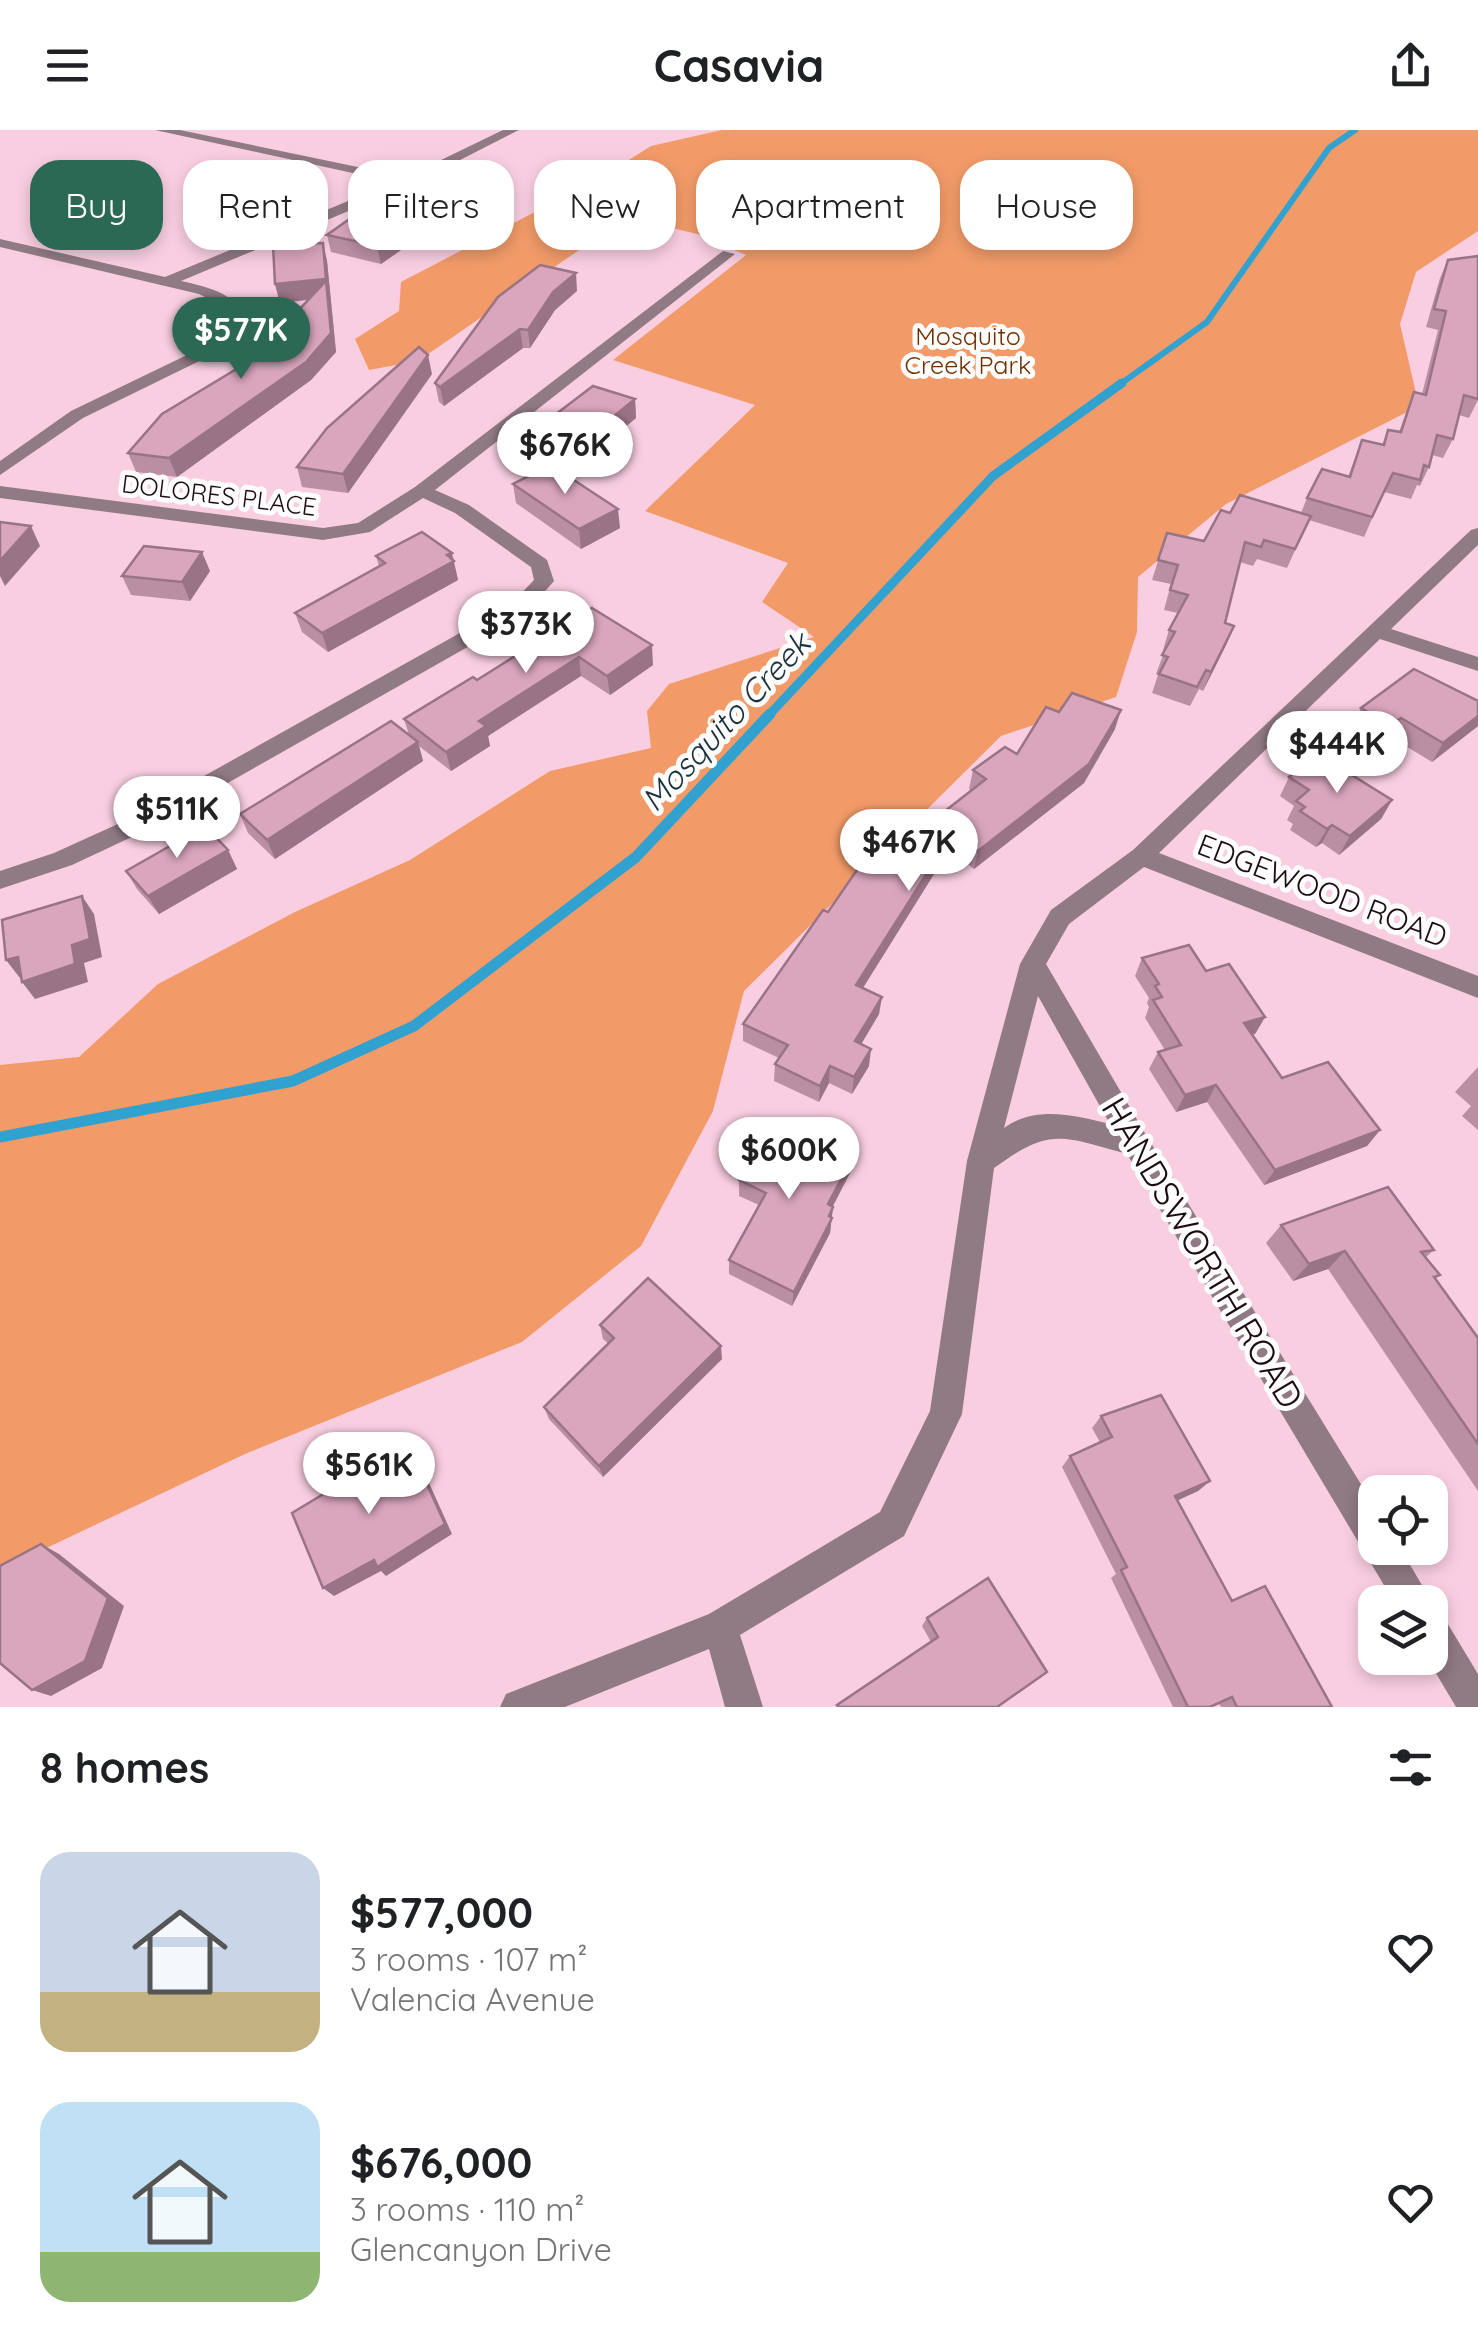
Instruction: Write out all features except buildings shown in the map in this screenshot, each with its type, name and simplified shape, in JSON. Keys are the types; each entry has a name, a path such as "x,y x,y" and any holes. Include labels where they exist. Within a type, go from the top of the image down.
{"street":[{"path":"161,130 348,168"},
{"path":"451,160 513,130"},
{"path":"283,143 294,156"},
{"path":"166,282 348,206"},
{"path":"0,243 204,291 226,302 237,315 236,328 222,344 62,423 20,450 0,470"},
{"name":"DOLORES PLACE","path":"0,492 323,534 363,528 422,490 728,254"},
{"path":"0,880 62,859 128,829 517,610 534,595 544,581 540,564 462,509 422,490"},
{"path":"519,1707 720,1627 892,1524 946,1414 981,1161 1033,964 1060,917 1142,856 1478,534"},
{"path":"1377,631 1478,664"},
{"name":"EDGEWOOD ROAD","path":"1142,856 1478,986"},
{"name":"HANDSWORTH ROAD","path":"1033,964 1136,1144 1358,1511"},
{"path":"981,1161 1022,1131 1066,1125 1136,1144"},
{"path":"720,1627 744,1707"},
{"path":"1448,1659 1477,1707"}],"green space":[{"name":"Mosquito Creek Park","path":"722,130 1478,130 1478,231 1416,272 1400,324 1419,406 1226,504 1138,577 1137,632 1116,697 1001,736 744,991 713,1111 641,1246 522,1342 245,1454 0,1570 0,1065 79,1057 158,984 295,912 410,860 550,771 651,748 647,711 669,684 814,637 762,602 788,563 645,511 755,405 613,360 746,255 734,250 940,250 940,160 696,160 696,234 676,229 676,160 629,160 651,146"},
{"name":"Mosquito Creek Park","path":"534,213 534,250 579,250 418,361 369,370 355,339 399,311 401,282 462,250 514,250 514,223"}],"waterway":[{"name":"Mosquito Creek","path":"1119,385 1207,322 1329,148 1355,130"},
{"name":"Mosquito Creek","path":"768,716 993,476 1122,383"},
{"name":"Mosquito Creek","path":"0,1137 293,1081 414,1026 636,857 770,714"}]}
